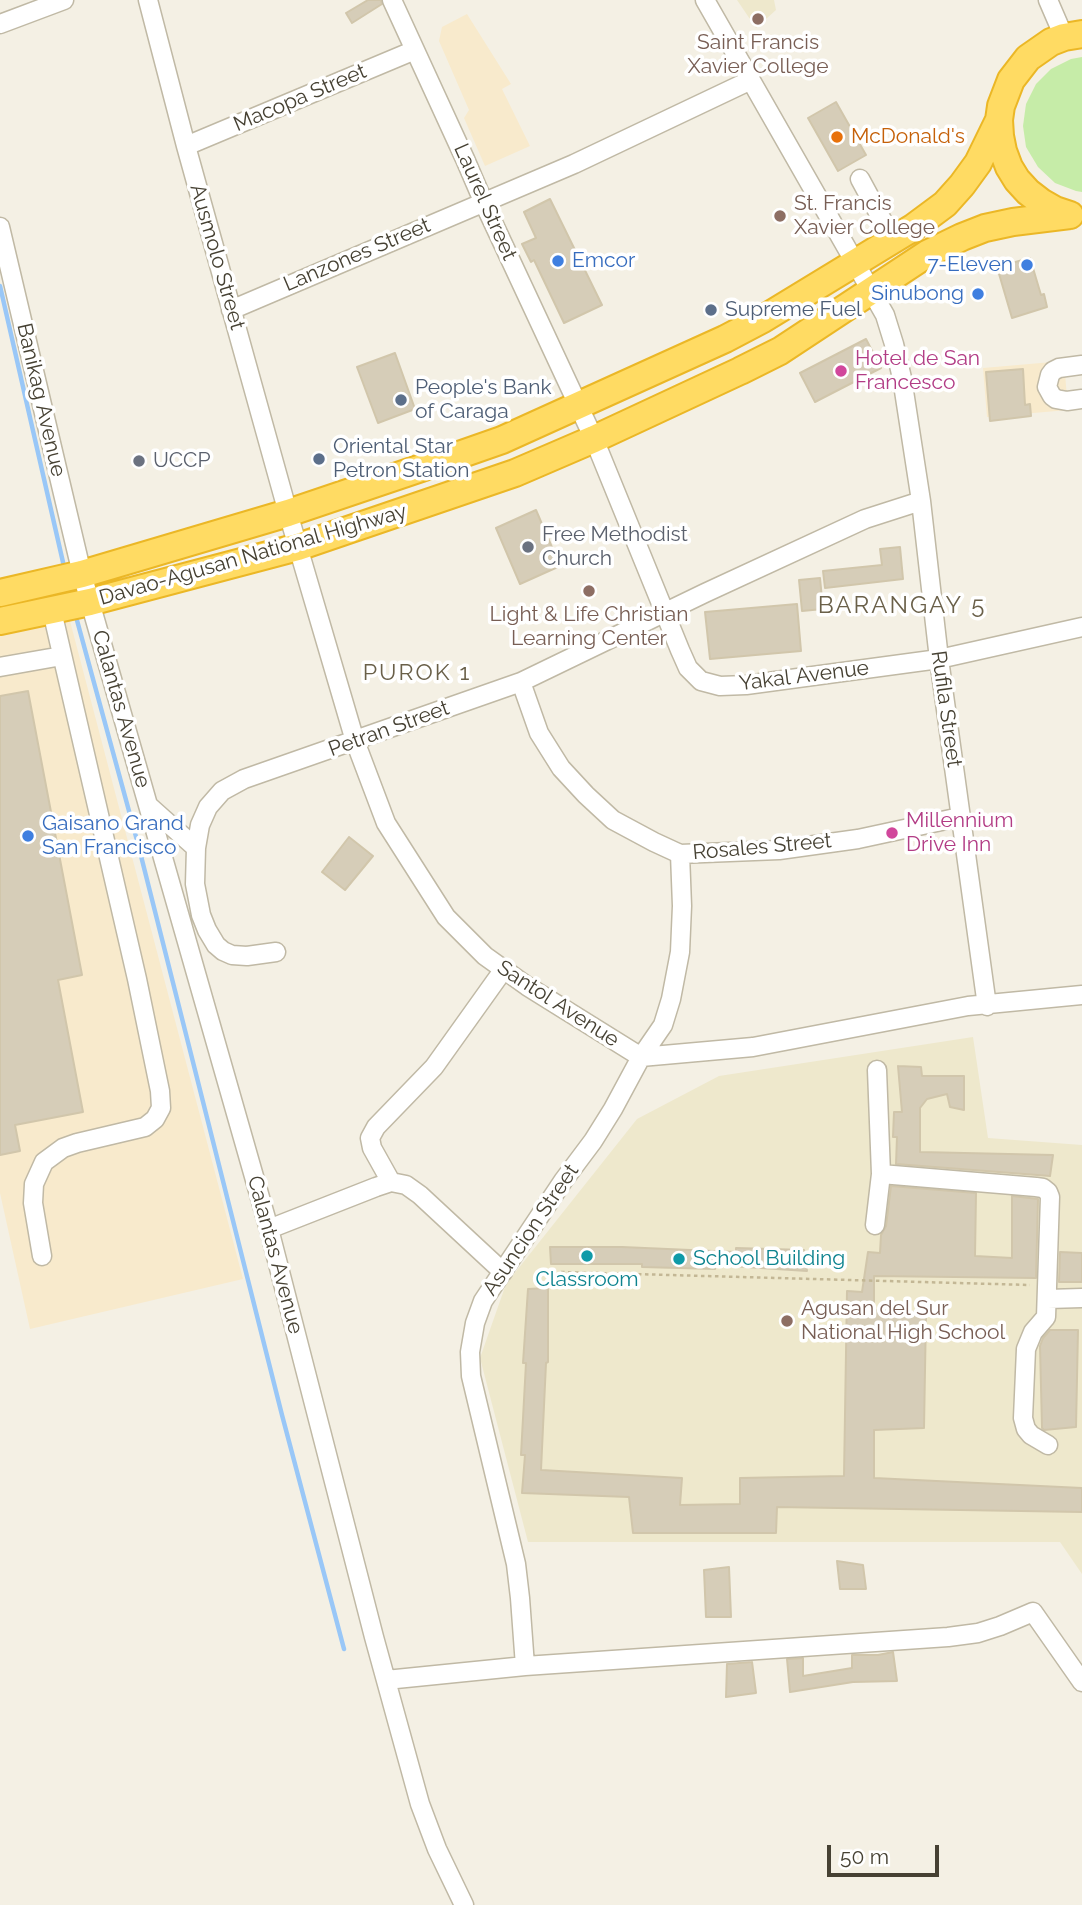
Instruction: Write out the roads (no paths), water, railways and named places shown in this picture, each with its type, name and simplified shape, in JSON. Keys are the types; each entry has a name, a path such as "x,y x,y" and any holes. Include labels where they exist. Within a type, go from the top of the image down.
{"highway":[{"path":"1073,35 1039,49 1018,68 1005,92 999,120 1003,152 1017,180 1041,202 1055,210 1076,216"},
{"name":"Davao-Agusan National Highway","path":"0,593 82,573 288,513 502,440 734,334 914,227 944,204 978,163 999,120"},
{"name":"Davao-Agusan National Highway","path":"0,621 90,603 298,547 502,478 594,439 780,351 927,254 962,237 1003,224 1076,216"},
{"path":"174,545 184,576"}],"street":[{"path":"0,24 64,0"},
{"name":"Ausmolo Street","path":"148,0 298,547"},
{"name":"Laurel Street","path":"392,0 578,405"},
{"name":"Rufila Street","path":"705,0 885,314 894,344 902,377 921,501 939,659 987,1006"},
{"path":"1048,0 1073,35"},
{"name":"Macopa Street","path":"186,146 415,50"},
{"name":"Lanzones Street","path":"231,310 574,164 751,80"},
{"path":"860,179 893,240"},
{"name":"Banikag Avenue","path":"0,227 90,603"},
{"path":"1082,365 1054,371 1047,387 1056,399 1082,399"},
{"name":"Yakal Avenue","path":"578,405 688,668 701,681 720,687 746,685 939,659 1082,627"},
{"name":"Petran Street","path":"276,952 232,955 216,945 207,930 197,898 195,848 200,825 208,807 222,791 244,779 521,682 865,519 921,501"},
{"name":"Santol Avenue","path":"298,547 355,741 386,823 446,917 485,956 504,970 641,1057 753,1047 968,1006 1082,995"},
{"name":"Calantas Avenue","path":"90,603 269,1229 420,1804 437,1849 464,1905"},
{"path":"42,1255 33,1203 34,1184 44,1162 63,1148 76,1143 145,1127 155,1119 161,1108 138,979 52,611"},
{"path":"0,667 62,656"},
{"name":"Rosales Street","path":"521,682 539,733 561,768 613,820 680,854 769,850 858,839 960,817"},
{"path":"149,805 195,848"},
{"name":"Asuncion Street","path":"525,1666 516,1564 471,1376 470,1352 475,1323 482,1301 593,1141 641,1057 663,1025 680,952 680,854"},
{"path":"391,1182 372,1148 370,1138 376,1127 434,1067 504,970"},
{"path":"875,1225 881,1174 877,1070"},
{"path":"881,1174 1042,1188 1048,1192 1046,1317 1033,1332 1026,1349 1023,1418 1031,1435 1048,1445"},
{"path":"269,1229 391,1182 406,1185 420,1195 503,1272"},
{"path":"1047,1292 1082,1298"},
{"path":"386,1680 525,1666 948,1637 978,1633 1033,1612 1082,1682"}],"waterway":[{"path":"0,286 65,571"},
{"path":"75,613 138,844 344,1649"}],"place":[{"name":"Saint Francis Xavier College","path":"758,19"},
{"name":"McDonald's","path":"837,137"},
{"name":"St. Francis Xavier College","path":"780,216"},
{"name":"Emcor","path":"558,261"},
{"name":"7-Eleven","path":"1027,265"},
{"name":"Sinubong","path":"978,294"},
{"name":"Supreme Fuel","path":"711,310"},
{"name":"Hotel de San Francesco","path":"841,371"},
{"name":"People's Bank of Caraga","path":"401,400"},
{"name":"Oriental Star Petron Station","path":"319,459"},
{"name":"UCCP","path":"139,461"},
{"name":"Free Methodist Church","path":"528,547"},
{"name":"Light & Life Christian Learning Center","path":"589,591"},
{"name":"Millennium Drive Inn","path":"892,833"},
{"name":"Gaisano Grand San Francisco","path":"28,836"},
{"name":"Classroom","path":"587,1256"},
{"name":"School Building","path":"679,1259"},
{"name":"Agusan del Sur National High School","path":"787,1321"}],"district":[{"name":"BARANGAY 5","path":"902,606"},
{"name":"PUROK 1","path":"417,673"}]}
